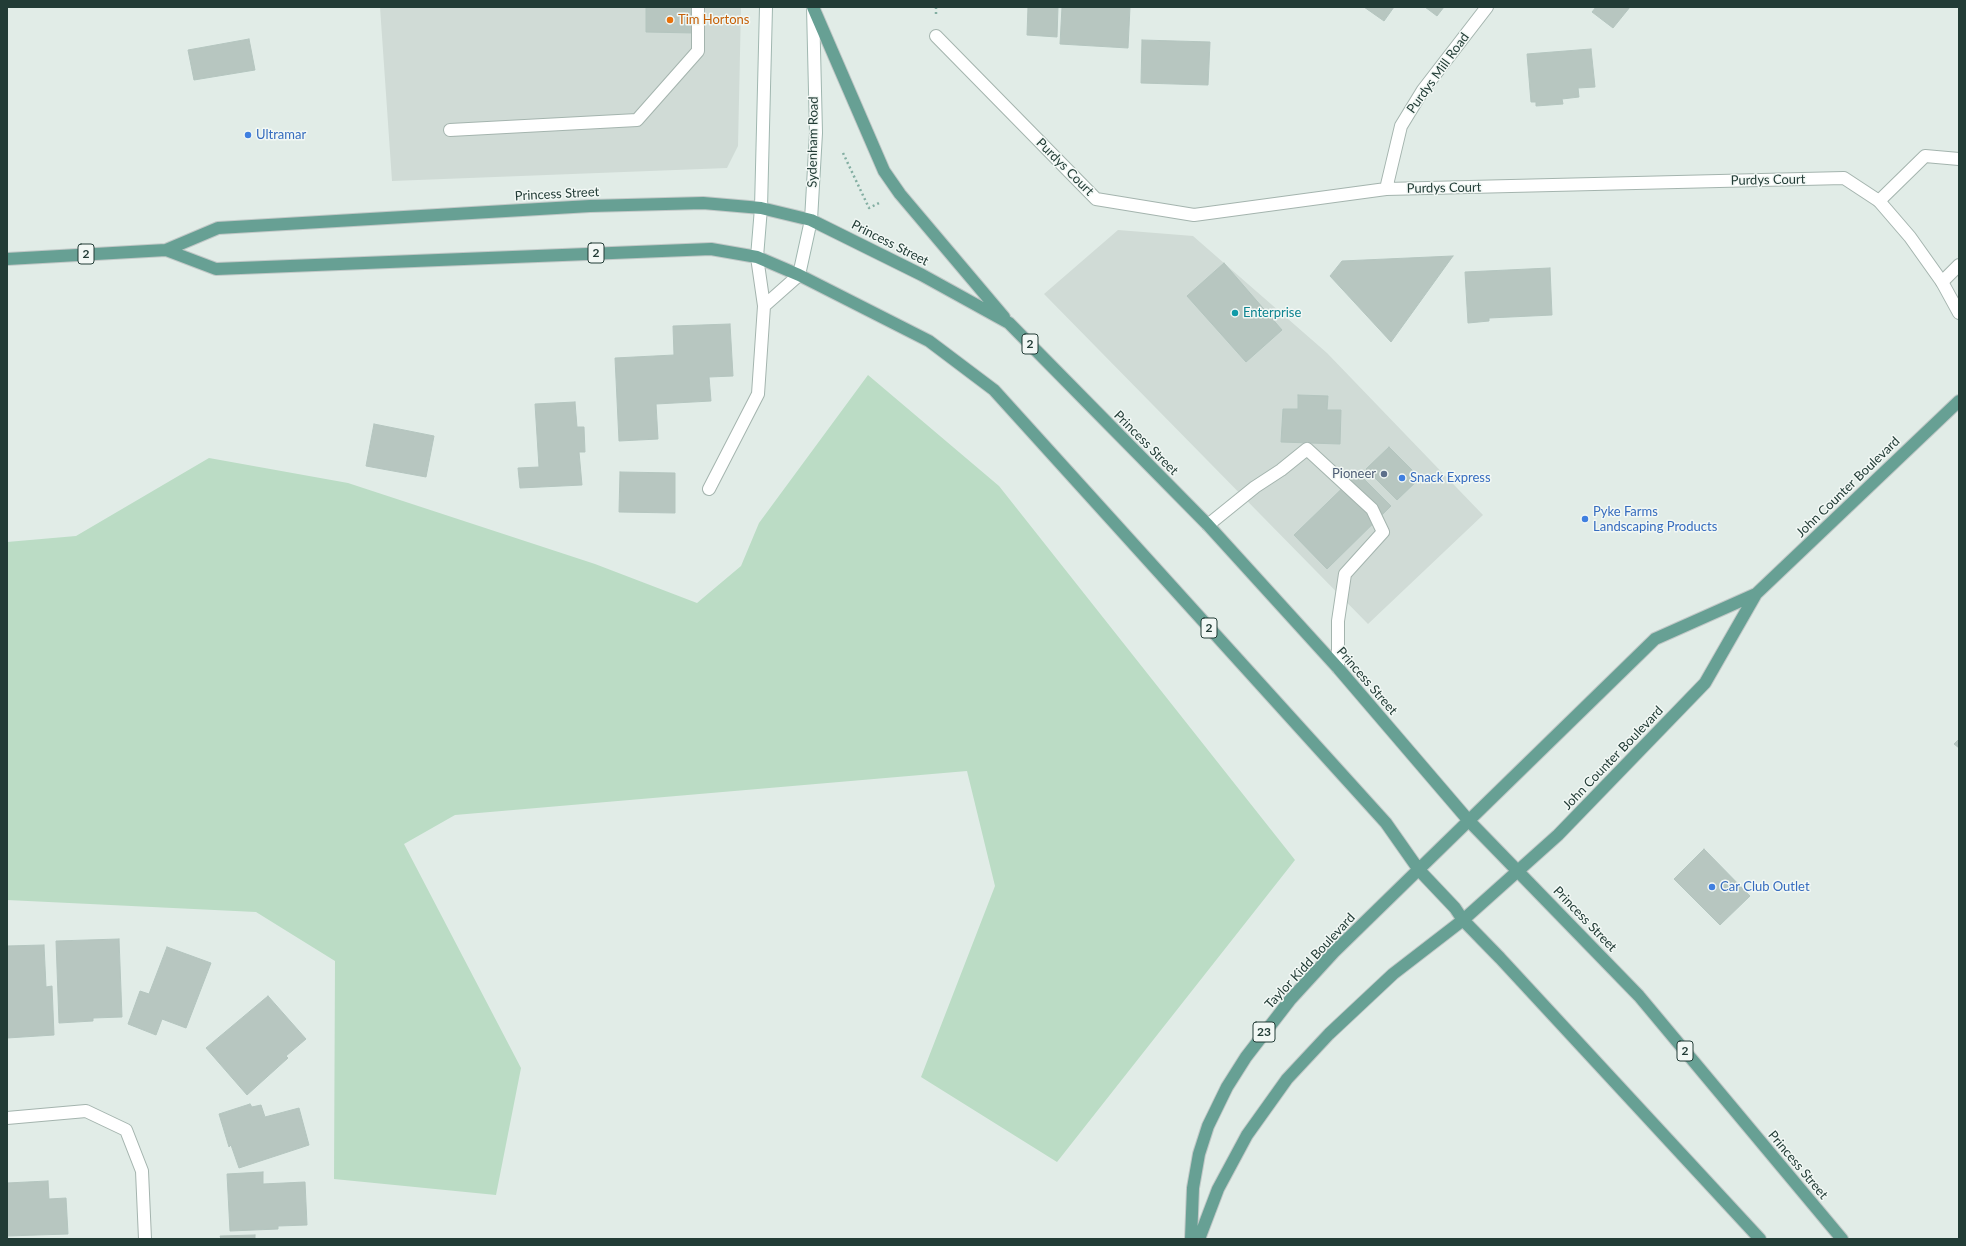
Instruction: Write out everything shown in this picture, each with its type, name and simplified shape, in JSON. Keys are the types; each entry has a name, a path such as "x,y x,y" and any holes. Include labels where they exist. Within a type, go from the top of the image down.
{"main road":[{"path":"813,7 884,171 900,194 1009,323"},
{"name":"Princess Street","path":"7,259 166,250 218,228 590,206 703,203 761,208 811,220 922,274 1009,323 1208,525 1338,668 1469,821 1519,870 1639,996 1842,1239"},
{"name":"Princess Street","path":"166,250 216,269 711,249 757,257 799,275 929,341 994,390 1386,823 1419,870 1455,908 1463,920 1760,1239"},
{"name":"John Counter Boulevard","path":"1463,920 1558,835 1705,683 1756,594 1959,401"},
{"name":"John Counter Boulevard","path":"1469,821 1655,639 1756,594"},
{"name":"Taylor Kidd Boulevard","path":"1191,1239 1193,1188 1199,1154 1208,1126 1231,1081 1246,1057 1290,1000 1334,952 1469,821"},
{"path":"1199,1239 1218,1189 1247,1135 1287,1079 1329,1034 1393,974 1463,920"}],"street":[{"path":"450,130 637,120 698,51 698,7"},
{"path":"709,489 758,394 764,306 757,257 761,208 766,7"},
{"name":"Sydenham Road","path":"799,275 811,220 816,133 813,7"},
{"name":"Purdys Mill Road","path":"1386,189 1401,126 1423,90 1487,7"},
{"name":"Purdys Court","path":"936,36 1096,199 1194,215 1386,189 1844,178 1879,201 1910,237 1942,282 1959,313"},
{"path":"1879,201 1925,156 1959,159"},
{"path":"1942,282 1959,265"},
{"path":"764,306 799,275"},
{"path":"1208,525 1255,487 1282,470 1307,449 1372,509 1383,532 1345,574 1338,621 1338,668"},
{"path":"7,1118 86,1111 126,1130 142,1171 145,1239"}],"path":[{"path":"843,153 869,208 884,201"}],"shaded area":[{"path":"380,7 741,7 738,146 727,168 392,181"},
{"path":"1118,230 1193,236 1327,353 1483,515 1368,624 1044,294"}],"green space":[{"path":"868,375 999,486 1295,860 1057,1162 921,1077 995,886 967,771 455,815 404,844 521,1068 496,1195 334,1179 335,961 256,912 7,900 7,542 76,536 209,458 348,483 595,564 697,603 741,566 759,523"}],"building":[{"name":"Tim Hortons","path":"646,7 695,7 695,33 646,32"},
{"path":"1028,7 1058,7 1057,37 1027,35"},
{"path":"1062,7 1130,7 1128,48 1060,44"},
{"path":"1364,7 1394,7 1384,21"},
{"path":"1425,7 1444,7 1437,16"},
{"path":"1596,7 1630,7 1613,28 1592,12"},
{"path":"249,39 255,70 194,80 188,50"},
{"path":"1142,40 1210,42 1208,85 1141,83"},
{"path":"1591,49 1595,87 1578,88 1579,97 1562,99 1563,104 1536,106 1536,102 1531,102 1527,54"},
{"path":"1453,256 1391,342 1330,276 1342,261"},
{"name":"Enterprise","path":"1224,263 1282,330 1246,362 1187,296"},
{"path":"1550,268 1552,315 1489,318 1489,321 1468,323 1465,272"},
{"path":"730,324 733,376 709,377 711,401 656,404 658,439 619,441 615,358 674,355 673,326"},
{"path":"1298,395 1328,396 1327,410 1341,410 1340,444 1281,442 1283,409 1298,409"},
{"path":"575,402 577,427 584,427 585,452 579,452 582,485 520,488 518,468 539,467 535,404"},
{"path":"374,424 434,436 426,477 366,466"},
{"path":"1389,447 1420,478 1397,500 1366,469"},
{"path":"620,472 675,473 675,513 619,512"},
{"path":"1358,473 1391,506 1327,569 1294,535"},
{"path":"1959,739 1959,748 1954,744"},
{"name":"Car Club Outlet","path":"1704,849 1750,896 1720,925 1674,879"},
{"path":"119,939 122,1017 93,1018 93,1021 59,1023 56,941"},
{"path":"44,945 46,987 52,986 54,1035 7,1038 7,946"},
{"path":"167,947 211,963 186,1028 162,1019 156,1035 128,1024 140,991 149,994"},
{"path":"268,996 306,1039 286,1056 288,1058 247,1095 206,1048"},
{"path":"250,1104 252,1107 261,1105 265,1117 299,1108 309,1145 239,1168 231,1145 229,1147 219,1114"},
{"path":"263,1172 263,1184 305,1182 307,1225 278,1226 278,1229 230,1231 227,1174"},
{"path":"48,1181 49,1199 66,1198 68,1234 7,1236 7,1183"},
{"path":"255,1235 255,1239 221,1239 220,1236"}],"place":[{"name":"Tim Hortons","path":"670,20"},
{"name":"Ultramar","path":"248,135"},
{"name":"Enterprise","path":"1235,313"},
{"name":"Pioneer","path":"1384,474"},
{"name":"Snack Express","path":"1402,478"},
{"name":"Pyke Farms Landscaping Products","path":"1585,519"},
{"name":"Car Club Outlet","path":"1712,887"}]}
